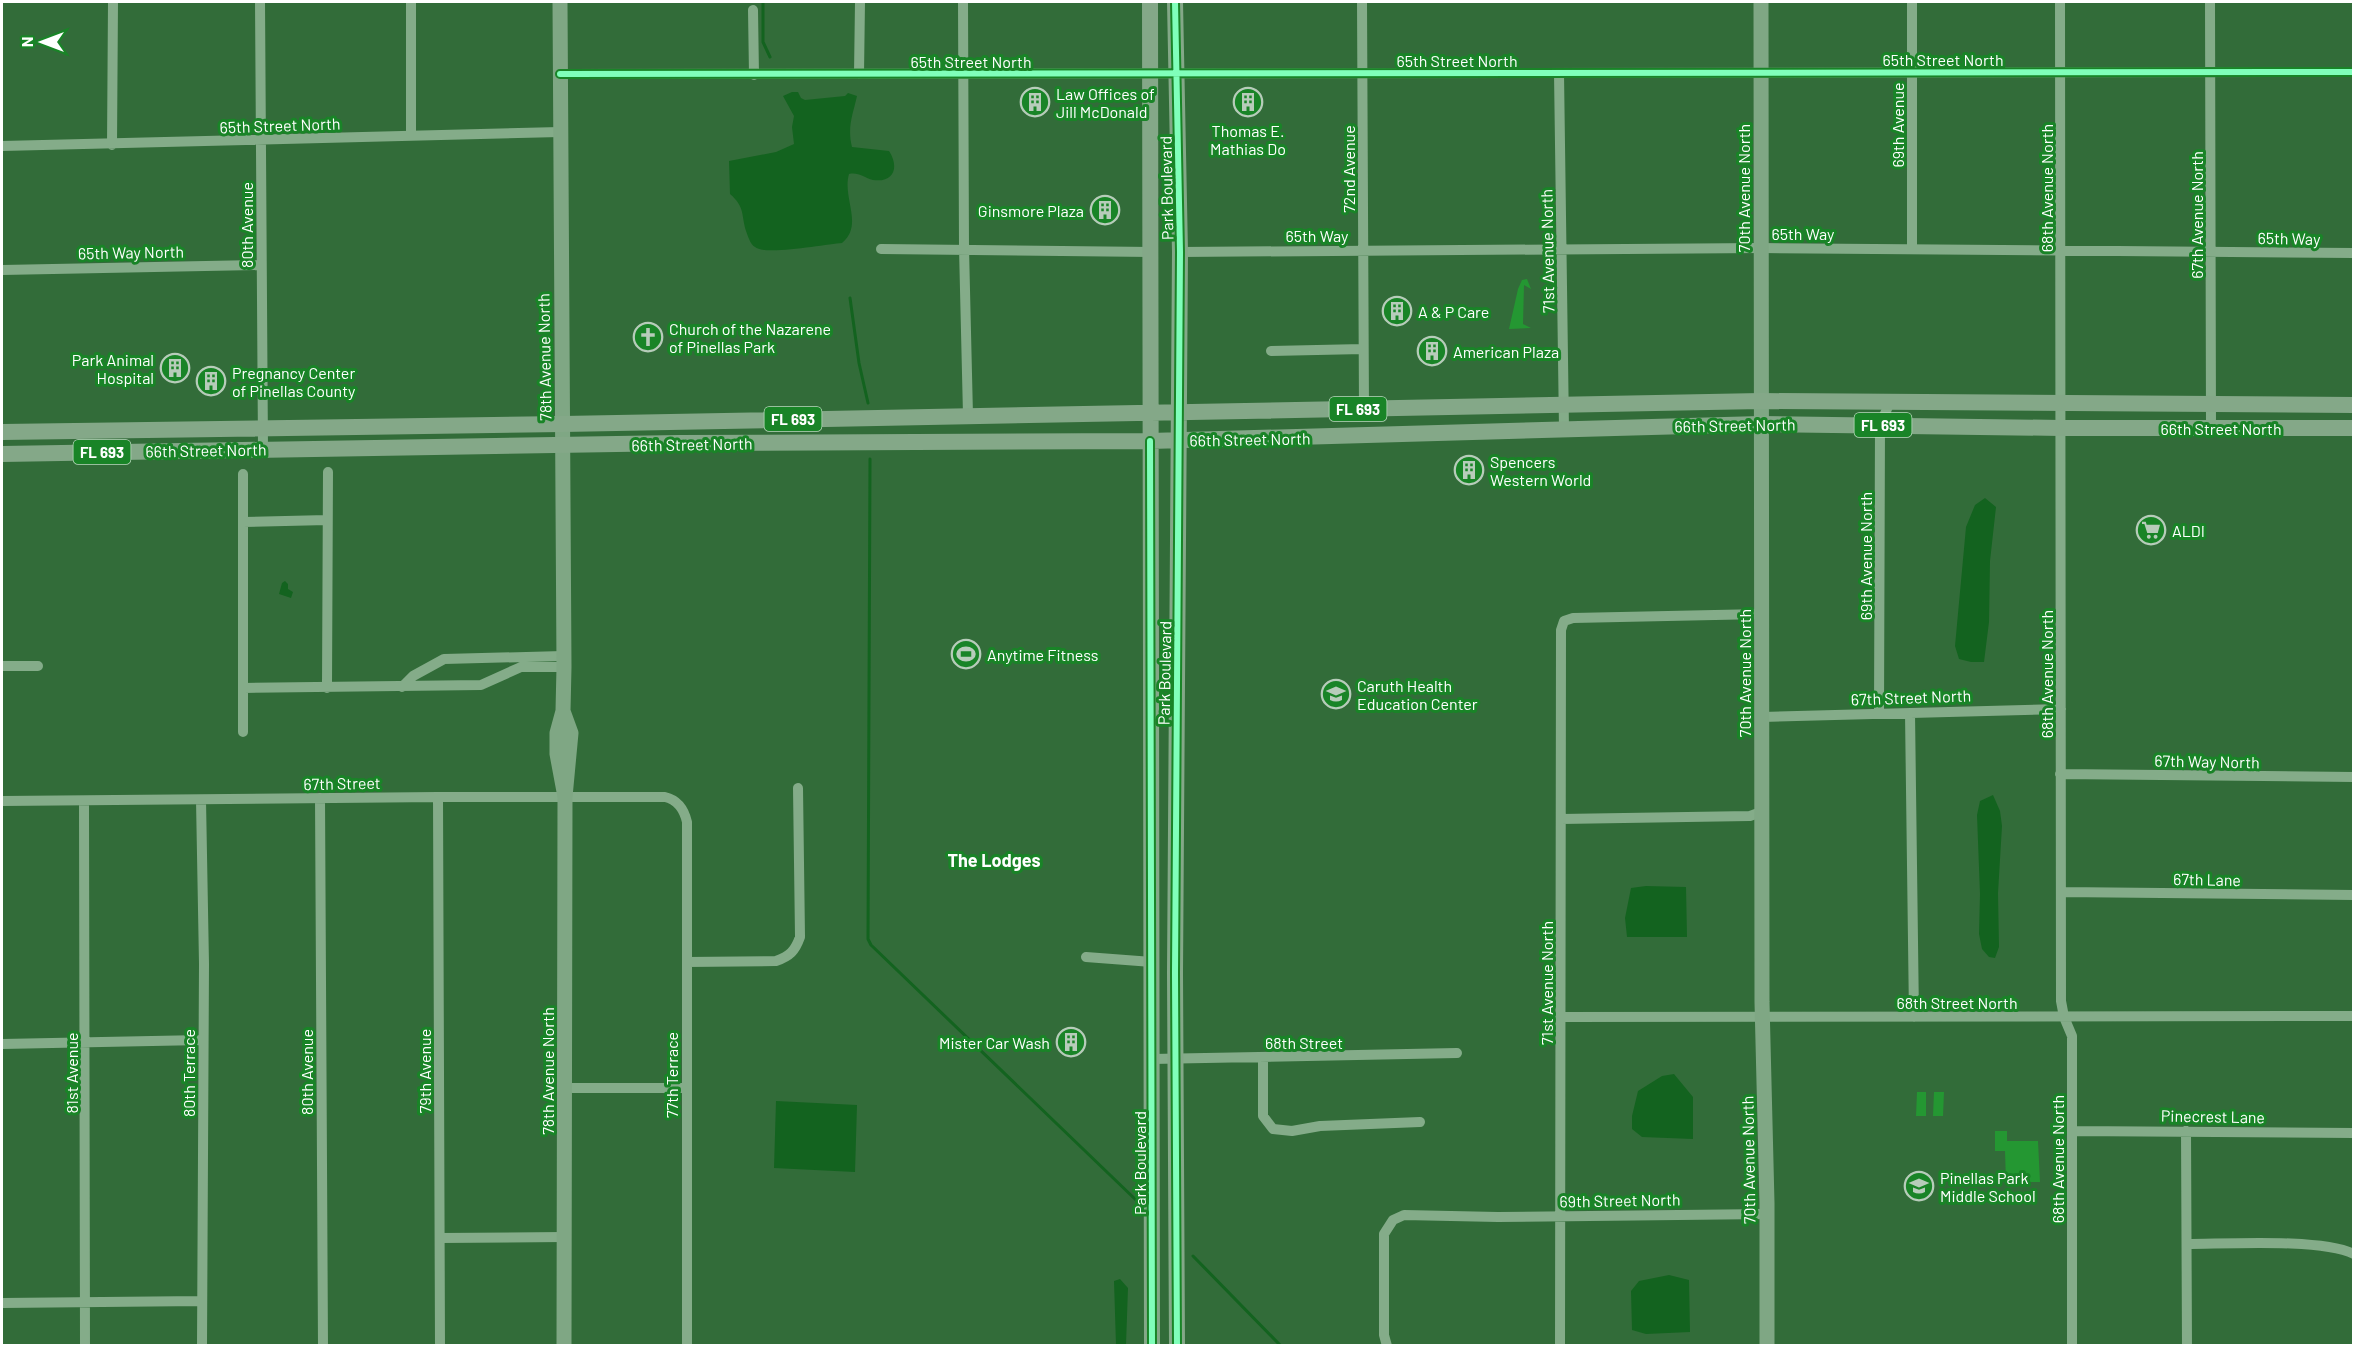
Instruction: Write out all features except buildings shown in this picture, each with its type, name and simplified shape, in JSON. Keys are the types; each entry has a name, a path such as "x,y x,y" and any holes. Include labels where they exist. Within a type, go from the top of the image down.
{"main road":[{"name":"Park Boulevard","path":"1150,2 1152,1346"},
{"name":"Park Boulevard","path":"1175,2 1180,252 1176,782 1177,1346"},
{"name":"66th Street North","path":"2,432 563,424 1761,401 2211,406 2354,405"},
{"name":"66th Street North","path":"2,454 563,447 688,443 1150,441 1761,424 2061,428 2354,428"},
{"path":"1152,706 1160,713 1163,762 1167,777 1176,782"}],"street":[{"path":"112,144 113,2"},
{"name":"80th Avenue","path":"260,2 263,449"},
{"path":"411,2 411,136"},
{"name":"78th Avenue North","path":"560,2 563,711 557,733 557,754 565,797 564,1346"},
{"path":"858,74 860,2"},
{"path":"963,2 964,248 968,415"},
{"name":"72nd Avenue","path":"1362,2 1364,409"},
{"name":"70th Avenue North","path":"1761,2 1761,812 1767,1346"},
{"name":"69th Avenue","path":"1912,2 1912,249"},
{"name":"68th Avenue North","path":"2060,2 2061,1001 2064,1017 2072,1036 2072,1346"},
{"name":"67th Avenue North","path":"2210,2 2211,428"},
{"path":"753,10 754,75"},
{"name":"65th Street North","path":"560,74 2354,72"},
{"name":"71st Avenue North","path":"1559,74 1564,429"},
{"name":"65th Street North","path":"2,146 560,132"},
{"path":"881,249 964,248 1152,252"},
{"name":"65th Way","path":"1180,252 1761,248 2354,254"},
{"name":"65th Way North","path":"2,270 261,265"},
{"path":"1271,351 1363,349"},
{"name":"69th Avenue North","path":"1879,713 1880,425 1890,402"},
{"path":"327,688 328,472"},
{"path":"243,474 243,732"},
{"path":"243,522 327,520"},
{"name":"71st Avenue North","path":"1560,1346 1558,1216 1561,1017 1561,630 1564,621 1573,618 1762,614"},
{"path":"402,687 413,676 444,659 563,662"},
{"path":"244,688 481,685 521,667 563,662"},
{"path":"2,666 38,666"},
{"name":"67th Street North","path":"1762,717 2061,709"},
{"path":"1910,714 1914,1017"},
{"name":"67th Way North","path":"2060,774 2354,777"},
{"path":"687,962 776,961 787,957 796,949 800,937 798,788"},
{"name":"79th Avenue","path":"438,797 440,1346"},
{"name":"67th Street","path":"2,801 665,797 680,806"},
{"name":"80th Avenue","path":"320,798 323,1346"},
{"name":"80th Terrace","path":"201,800 204,964 202,1346"},
{"name":"81st Avenue","path":"84,801 85,1346"},
{"name":"77th Terrace","path":"680,806 687,822 685,1088 687,1346"},
{"path":"1561,819 1750,816 1761,812"},
{"name":"67th Lane","path":"2061,892 2354,895"},
{"path":"1086,957 1152,962"},
{"name":"68th Street North","path":"1561,1017 2354,1016"},
{"path":"2,1044 202,1040"},
{"name":"68th Street","path":"1152,1059 1457,1053"},
{"path":"1263,1057 1263,1116 1273,1129 1292,1131 1320,1126 1420,1122"},
{"path":"565,1088 685,1088"},
{"name":"Pinecrest Lane","path":"2072,1131 2354,1133"},
{"path":"2186,1131 2187,1346"},
{"name":"69th Street North","path":"1387,1346 1384,1335 1384,1234 1392,1220 1404,1215 1767,1214"},
{"path":"440,1238 564,1237"},
{"path":"2187,1244 2297,1245 2328,1247 2354,1254"},
{"path":"2,1303 202,1301"}],"shaded area":[{"path":"798,92 805,100 845,96 848,93 857,96 850,127 852,147 889,151 894,168 890,176 880,180 849,174 848,192 852,220 848,236 842,243 783,250 761,249 750,242 740,207 730,194 729,161 776,152 794,144 792,127 794,116 783,96"},
{"path":"1527,279 1531,289 1524,285 1523,324 1531,328 1509,329 1518,289 1522,280"},
{"path":"1985,498 1996,507 1990,561 1989,622 1984,662 1971,662 1959,659 1955,646 1966,527 1975,505"},
{"path":"285,581 288,589 293,592 291,598 279,594 282,583"},
{"path":"1993,795 2000,811 2002,826 1998,893 1999,947 1995,958 1989,957 1982,949 1979,934 1977,815 1980,801"},
{"path":"1686,887 1687,937 1627,937 1625,918 1631,888"},
{"path":"1674,1074 1693,1097 1693,1139 1642,1137 1632,1129 1632,1116 1638,1091 1662,1076"},
{"path":"1917,1092 1926,1092 1926,1116 1916,1116"},
{"path":"1934,1092 1944,1092 1943,1116 1933,1116"},
{"path":"776,1101 857,1105 855,1172 774,1168"},
{"path":"1995,1131 2007,1131 2007,1141 2038,1141 2040,1182 2030,1182 2030,1179 2008,1179 2006,1182 2005,1151 1995,1151"},
{"path":"1669,1275 1689,1280 1690,1332 1646,1334 1632,1330 1631,1291 1639,1281"},
{"path":"1120,1279 1128,1288 1126,1345 1116,1345 1114,1281"}],"waterway":[{"path":"763,2 763,42 770,57"},
{"path":"850,298 859,363 868,403"},
{"path":"870,459 868,939 871,945 1136,1200"},
{"path":"1193,1256 1281,1346"}],"cycle path":[{"path":"1175,2 1180,252 1175,973 1177,1346"},
{"path":"560,74 2354,72"},
{"path":"1150,441 1152,1346"}],"place":[{"name":"Law Offices of Jill McDonald","path":"1035,102"},
{"name":"Thomas E. Mathias Do","path":"1248,102"},
{"name":"Ginsmore Plaza","path":"1105,210"},
{"name":"A & P Care","path":"1397,311"},
{"name":"Church of the Nazarene of Pinellas Park","path":"648,337"},
{"name":"American Plaza","path":"1432,351"},
{"name":"Park Animal Hospital","path":"175,368"},
{"name":"Pregnancy Center of Pinellas County","path":"211,381"},
{"name":"Spencers Western World","path":"1469,470"},
{"name":"ALDI","path":"2151,530"},
{"name":"Anytime Fitness","path":"966,654"},
{"name":"Caruth Health Education Center","path":"1336,694"},
{"name":"Mister Car Wash","path":"1071,1042"},
{"name":"Pinellas Park Middle School","path":"1919,1186"}],"district":[{"name":"The Lodges","path":"994,860"}]}
